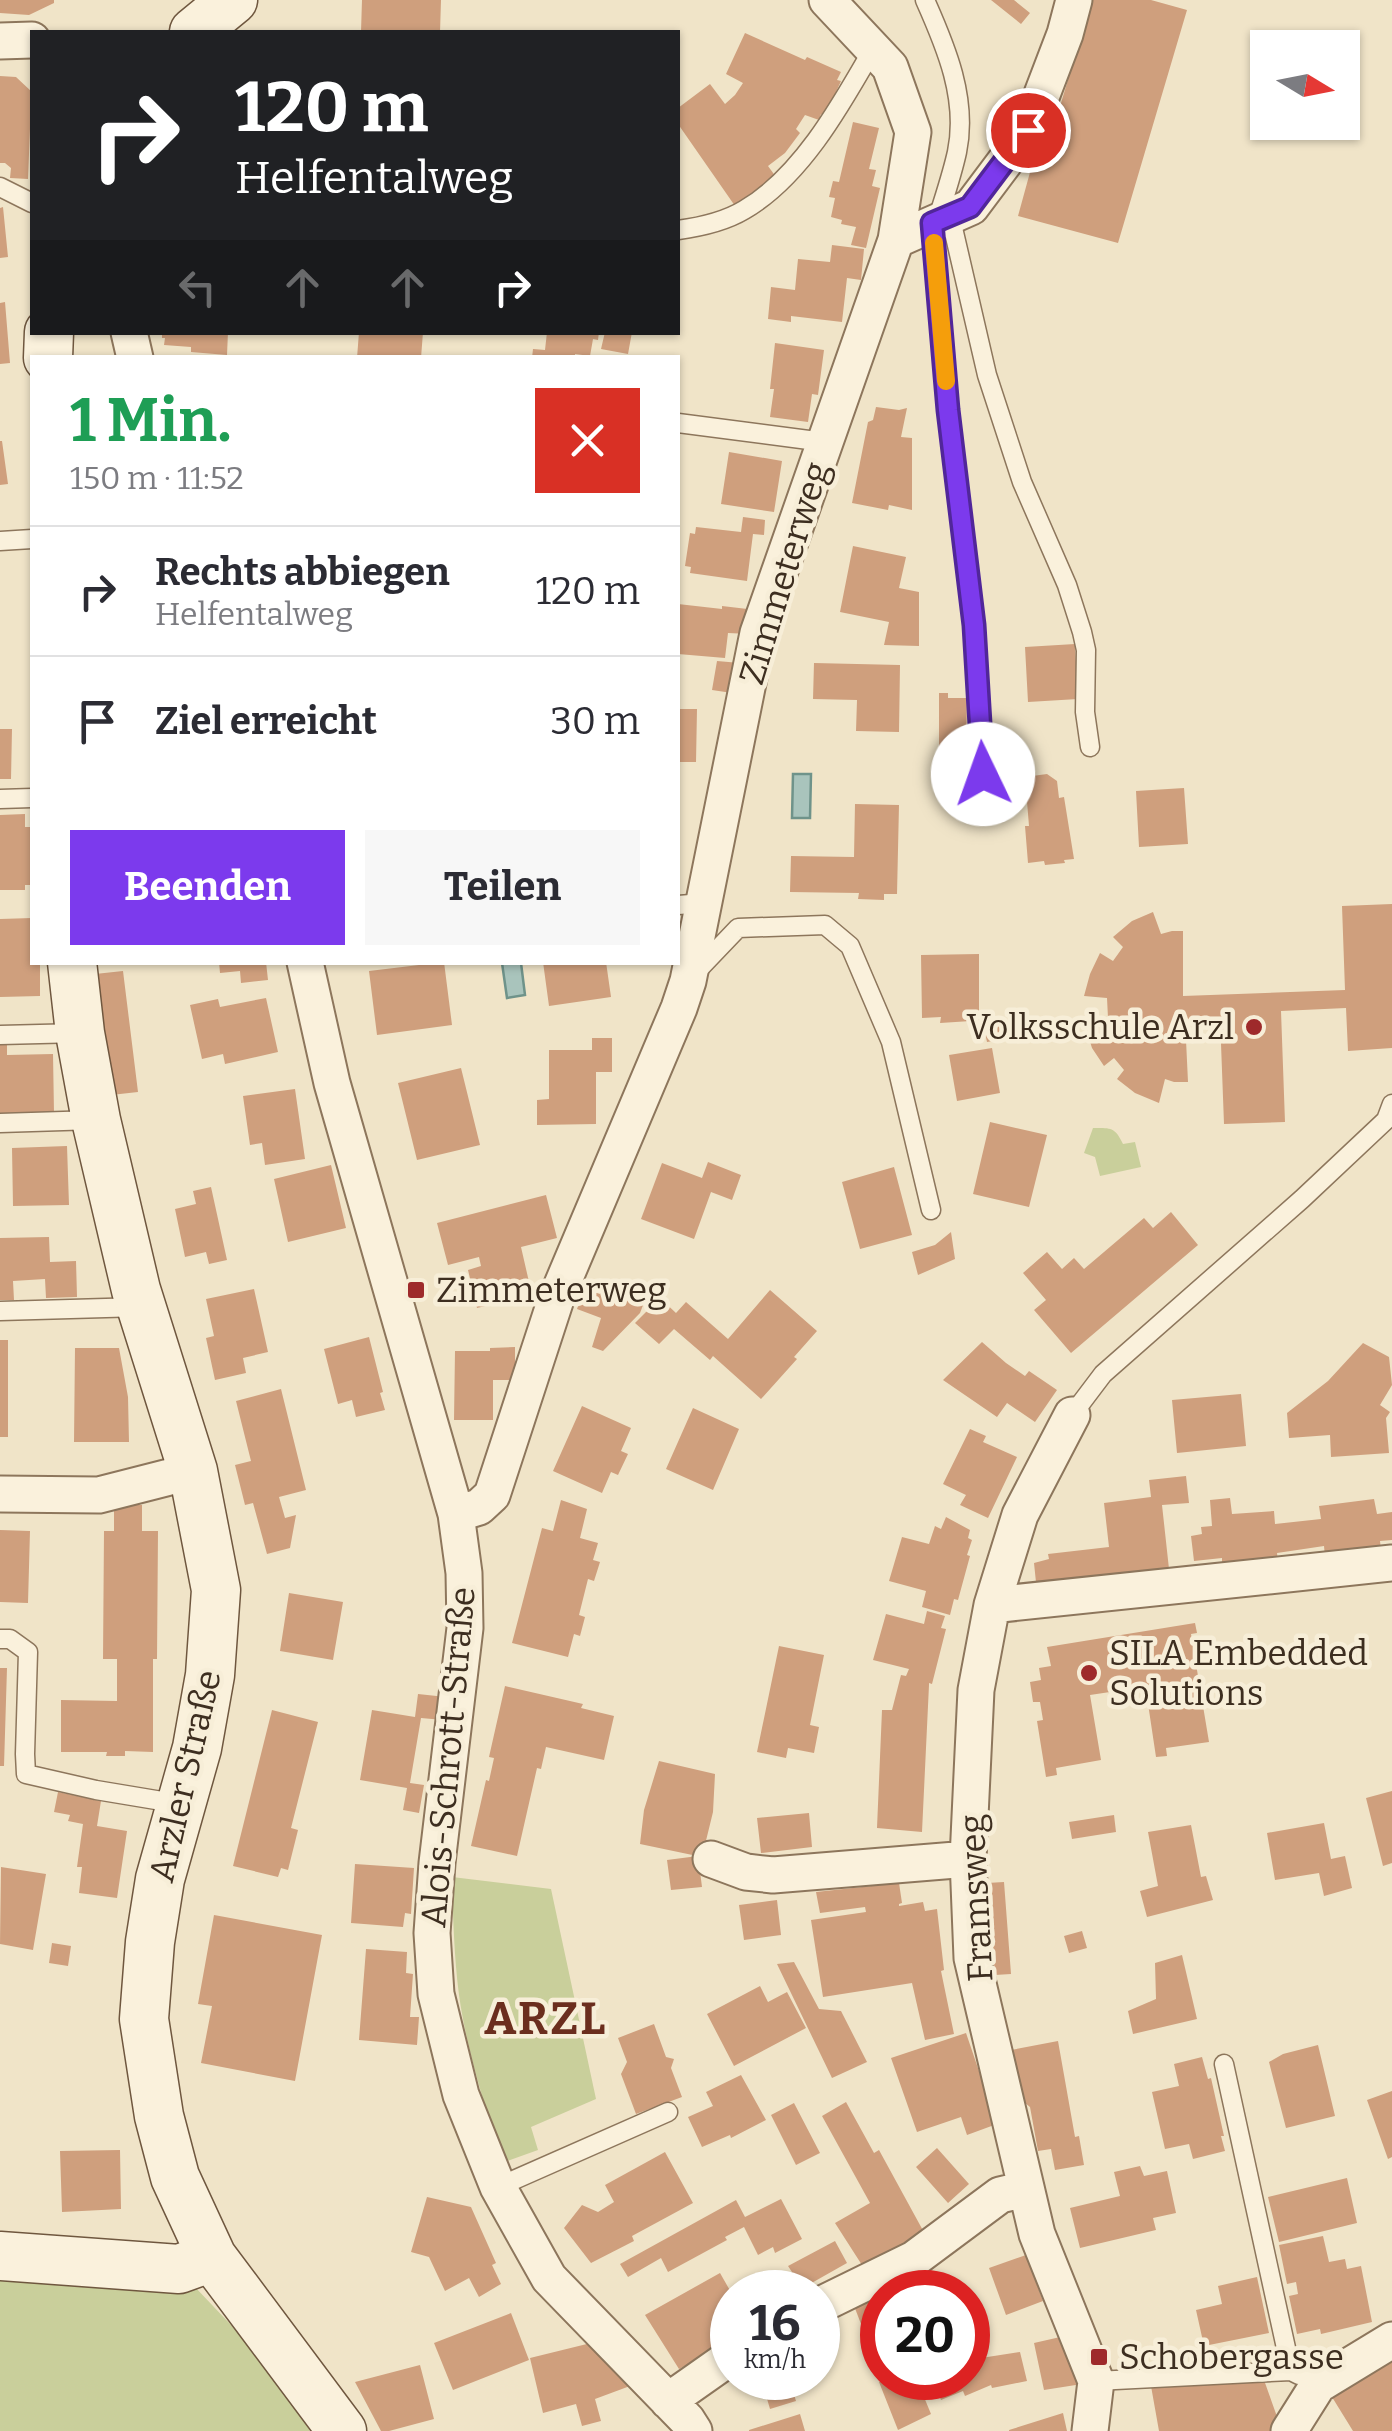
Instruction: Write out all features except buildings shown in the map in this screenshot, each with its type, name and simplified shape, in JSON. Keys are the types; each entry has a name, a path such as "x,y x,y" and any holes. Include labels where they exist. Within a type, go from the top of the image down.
{"main road":[{"path":"172,30 195,0"},
{"path":"196,30 233,0"},
{"name":"Arzler Straße","path":"72,965 96,1120 141,1307 193,1471 216,1590 210,1675 198,1748 160,1879 150,1942 144,2019 159,2116 175,2177 212,2258 342,2431"},
{"path":"0,2256 179,2269 212,2258"}],"street":[{"name":"Zimmeterweg","path":"456,1514 479,1508 492,1495 556,1299 679,1008 688,981 691,904 758,633 896,240 913,132 890,67 827,0"},
{"path":"896,240 970,207 1028,130 1074,0"},
{"path":"0,42 30,40"},
{"name":"Alois-Schrott-Straße","path":"306,965 332,1083 456,1514 466,1628 432,1934 436,1994 461,2095 498,2187 549,2278 694,2431"},
{"name":"Framsweg","path":"1025,2188 972,1958 968,1859 976,1690 992,1604 1020,1515 1072,1415"},
{"path":"0,1494 98,1495 193,1471"},
{"path":"992,1604 1392,1563"},
{"path":"711,1859 746,1872 772,1875 968,1859"},
{"path":"840,2295 914,2260 1000,2195 1025,2188 1037,2234 1096,2381 1090,2431"},
{"path":"1290,2431 1305,2378 1392,2340"},
{"path":"668,2401 710,2371"}],"lane":[{"path":"925,0 957,90 958,148 940,220 948,410 974,625 983,774"},
{"path":"680,230 745,210 786,176 804,158 873,49"},
{"path":"0,187 30,202"},
{"path":"940,220 1022,482 1067,586 1082,632 1090,747"},
{"path":"680,423 824,442"},
{"path":"0,541 30,539"},
{"path":"0,799 30,798"},
{"path":"688,981 738,928 825,925 850,946 891,1042 931,1210"},
{"path":"0,1035 80,1033"},
{"path":"1072,1415 1103,1374 1302,1199 1386,1120 1392,1104"},
{"path":"0,1122 96,1120"},
{"path":"0,1311 141,1307"},
{"path":"0,1638 10,1639 28,1652 26,1774 180,1804"},
{"path":"1096,2381 1305,2378 1224,2064"},
{"path":"498,2187 668,2112"}],"green space":[{"path":"1093,1128 1112,1130 1123,1144 1135,1142 1141,1167 1100,1176 1095,1157 1084,1153"},
{"path":"452,1877 551,1889 596,2099 531,2127 538,2150 502,2163 462,2016"},
{"path":"0,2275 194,2286 270,2366 310,2431 0,2431"}],"water":[{"path":"793,774 811,774 810,818 792,818"},
{"path":"502,965 521,965 525,995 507,998"}],"slow traffic":[{"path":"934,243 946,381"}],"place":[{"name":"Volksschule Arzl","path":"1254,1027"},
{"name":"Zimmeterweg","path":"416,1290"},
{"name":"SILA Embedded Solutions","path":"1089,1673"},
{"name":"Schobergasse","path":"1099,2357"}],"district":[{"name":"ARZL","path":"546,2018"}],"route":[{"path":"983,774 974,625 948,410 932,223 970,207 1028,130"}]}
